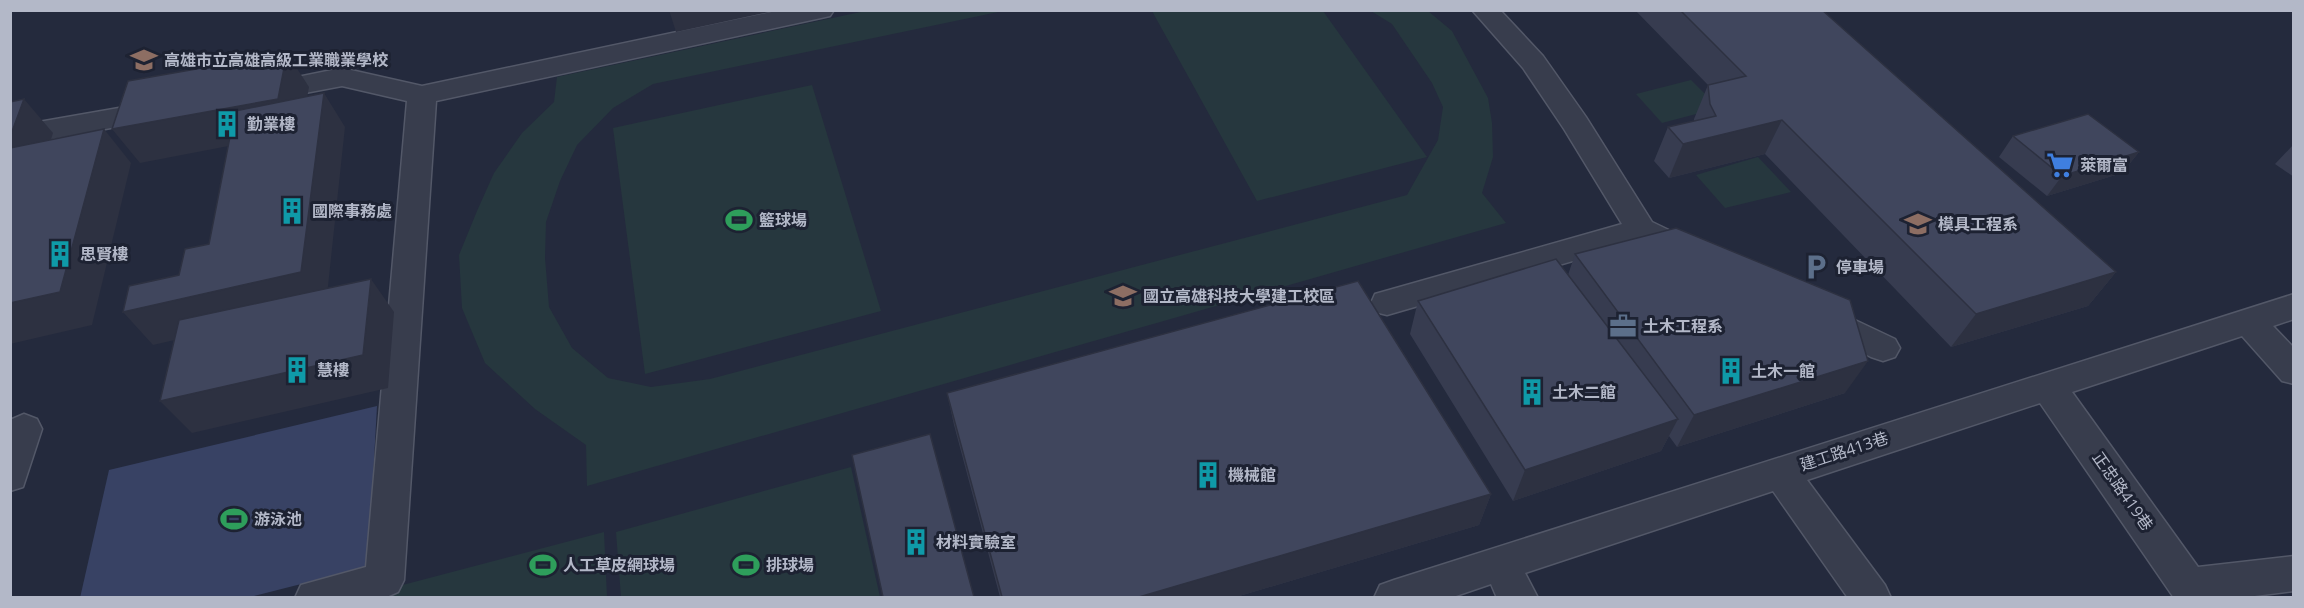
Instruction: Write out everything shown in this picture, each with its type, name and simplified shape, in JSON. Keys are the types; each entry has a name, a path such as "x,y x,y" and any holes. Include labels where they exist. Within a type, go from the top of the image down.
{"street":[{"path":"239,96 342,77 422,95 821,10"},
{"path":"1485,10 1533,62 1576,124 1641,230 1715,266"},
{"path":"315,597 384,580 422,95"},
{"path":"10,137 182,106"},
{"path":"1387,303 1641,230"},
{"name":"建工路413巷","path":"1395,597 2294,306"},
{"path":"1799,307 1883,348"},
{"path":"2248,321 2294,371"},
{"name":"正忠路419巷","path":"2048,385 2193,592"},
{"path":"10,476 24,429"},
{"path":"1780,472 1871,597"},
{"path":"1500,563 1518,597"},
{"path":"2193,592 2294,573"}],"shaded area":[{"path":"870,10 1003,11 653,84 613,108 577,145 560,181 546,222 545,258 549,307 572,348 608,378 651,387 710,379 1407,195 1438,140 1443,107 1432,83 1392,24 1371,11 1428,11 1452,31 1488,98 1492,123 1493,157 1482,193 1506,223 587,486 586,445 535,409 485,363 462,308 459,255 494,173 522,133 554,102 557,77"},
{"path":"1152,11 1323,11 1427,157 1257,201"},
{"path":"1691,80 1719,108 1662,123 1636,94"},
{"name":"籃球場","path":"812,85 881,311 645,374 613,128"},
{"path":"1758,157 1791,192 1725,208 1696,175"},
{"name":"排球場","path":"851,467 880,597 621,597 616,532"},
{"name":"人工草皮網球場","path":"604,532 607,597 357,597"}],"water":[{"name":"游泳池","path":"377,406 368,567 250,597 80,598 109,470"}],"building":[{"path":"1680,10 1822,10 2116,272 1976,314 1782,120 1683,144 1668,127 1716,116 1710,104 1708,85 1746,76"},
{"path":"287,53 278,99 112,129 128,81"},
{"path":"324,93 301,272 123,312 129,286 179,275 185,249 209,244 235,111"},
{"path":"24,99 10,137 10,102"},
{"path":"2088,114 2139,152 2062,176 2013,136"},
{"path":"104,129 60,292 10,303 10,148"},
{"name":"土木一館","path":"1676,228 1850,300 1868,361 1694,415 1575,254"},
{"name":"土木二館","path":"1556,259 1678,419 1525,470 1418,301"},
{"path":"371,279 363,355 160,401 179,320"},
{"name":"機械館","path":"1358,281 1491,494 1139,597 1002,597 947,393"},
{"name":"材料實驗室","path":"930,434 974,597 883,597 852,455"}],"place":[{"name":"高雄市立高雄高級工業職業學校","path":"144,60"},
{"name":"勤業樓","path":"227,124"},
{"name":"萊爾富","path":"2060,165"},
{"name":"國際事務處","path":"292,211"},
{"name":"籃球場","path":"739,220"},
{"name":"模具工程系","path":"1918,224"},
{"name":"思賢樓","path":"60,254"},
{"name":"停車場","path":"1816,267"},
{"name":"國立高雄科技大學建工校區","path":"1123,296"},
{"name":"土木工程系","path":"1623,326"},
{"name":"慧樓","path":"297,370"},
{"name":"土木一館","path":"1731,371"},
{"name":"土木二館","path":"1532,392"},
{"name":"機械館","path":"1208,475"},
{"name":"游泳池","path":"234,519"},
{"name":"材料實驗室","path":"916,542"},
{"name":"人工草皮網球場","path":"543,565"},
{"name":"排球場","path":"746,565"}]}
